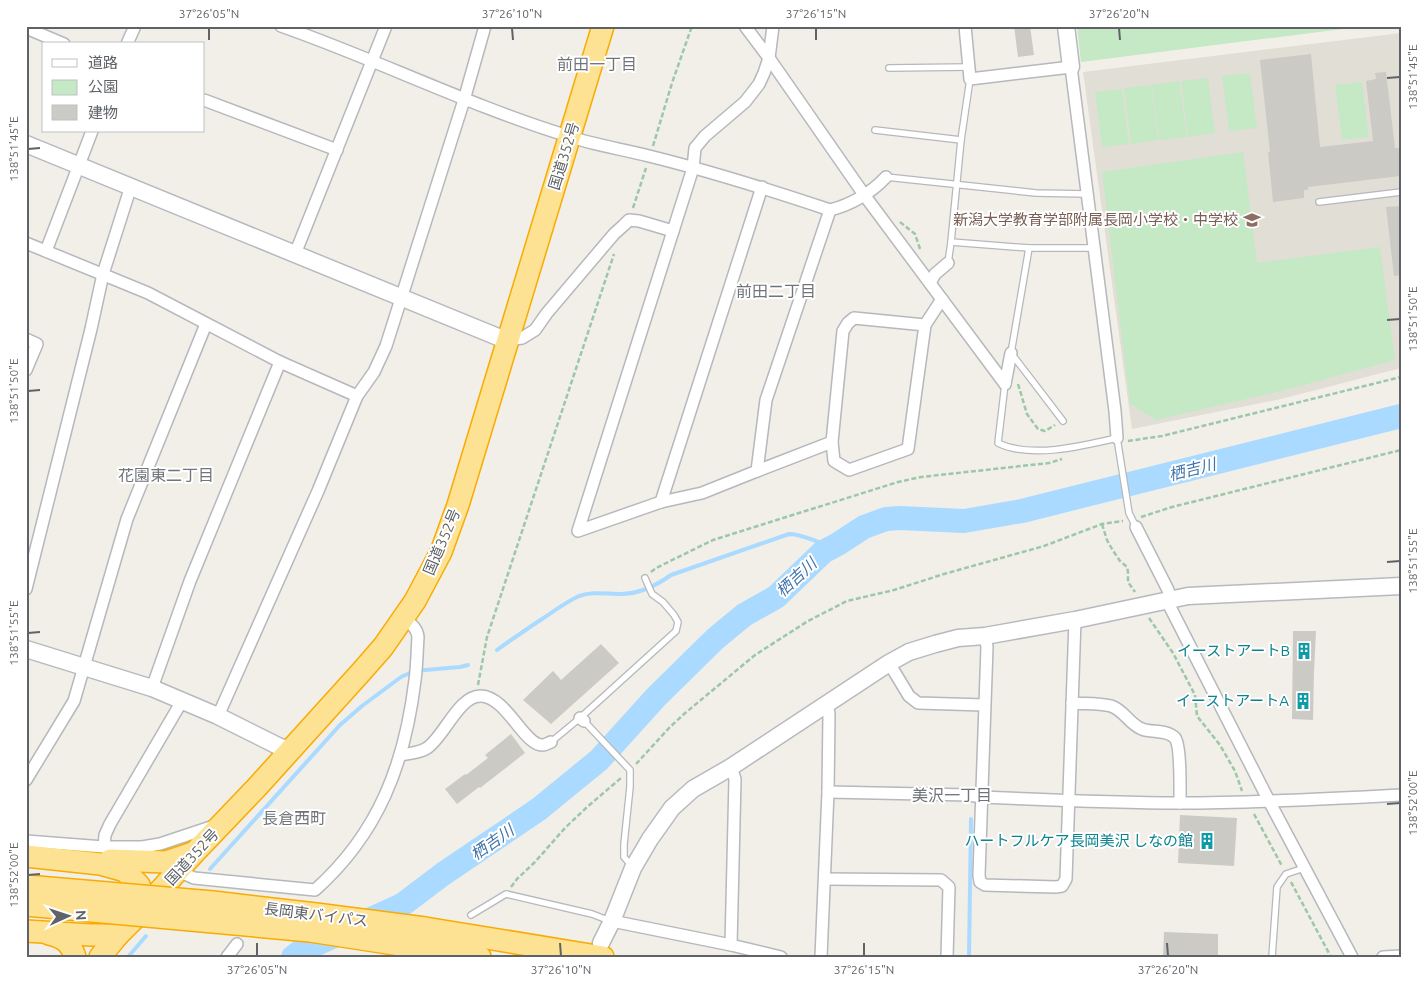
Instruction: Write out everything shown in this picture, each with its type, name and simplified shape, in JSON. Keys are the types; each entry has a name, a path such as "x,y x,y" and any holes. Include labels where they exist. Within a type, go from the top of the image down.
{"highway":[{"name":"国道352号","path":"100,957 118,935 362,672 416,601 441,552 458,505 603,26"},
{"path":"31,851 156,862 166,862 195,852"},
{"path":"31,851 100,864 125,871 133,877 142,893 138,910 133,920"},
{"name":"長岡東バイパス","path":"26,886 214,902 316,914 423,938 480,957"},
{"name":"長岡東バイパス","path":"26,904 310,931 602,950"},
{"path":"32,932 118,935"},
{"path":"32,932 59,936 67,941 75,957"}],"street":[{"path":"128,42 135,26"},
{"path":"295,254 386,26"},
{"path":"218,716 318,491 357,396 374,372 386,346 486,26"},
{"path":"745,26 865,196 1005,384"},
{"path":"773,26 768,58 759,84 745,102 705,136 696,148 693,168 578,531 661,502 702,493 832,442"},
{"path":"965,26 969,73 1071,66"},
{"path":"1066,26 1119,444"},
{"path":"288,27 464,100 569,137 650,156 762,187 830,210 865,196 874,190 886,177"},
{"path":"29,28 60,42"},
{"path":"205,100 337,150"},
{"path":"46,251 92,132"},
{"path":"26,144 401,298 509,340 522,338 535,330 547,313 614,234 629,220 672,231"},
{"path":"26,589 103,274 131,186"},
{"path":"661,502 762,187"},
{"path":"756,471 766,400 830,210"},
{"path":"26,243 148,293 280,362 357,396"},
{"path":"930,283 934,274 948,263"},
{"path":"925,325 854,318 843,331 832,442 834,461 849,470 908,449 925,325 942,298"},
{"path":"26,780 74,701 127,520 206,324"},
{"path":"26,339 37,344 26,370"},
{"path":"1005,384 1011,353"},
{"path":"152,688 190,581 280,362"},
{"path":"1137,522 1168,590 1169,601 1269,801 1352,957"},
{"path":"602,950 633,868 650,839 672,808 694,789 731,767 827,702 909,652 958,638 985,636 1075,620 1188,596 1401,586"},
{"path":"178,871 194,878 315,890 336,871 359,842 387,793 401,755 411,710 416,671 417,632 414,626 404,618"},
{"path":"985,636 987,647 981,797 980,882 985,885 1062,886 1066,879 1075,620"},
{"path":"26,649 152,688 218,716 278,746 290,750"},
{"path":"889,663 909,696 918,703 984,705"},
{"path":"401,755 419,752 428,748 462,707 476,696 487,696 498,702 530,738 538,744 543,745 551,742"},
{"path":"104,847 105,835 110,824 182,701"},
{"path":"821,957 828,792 829,714 827,702"},
{"path":"1072,703 1109,706 1121,711 1144,730 1169,733 1175,738 1178,752 1180,803"},
{"path":"731,767 735,779 731,944"},
{"path":"828,792 1180,803 1401,795"},
{"path":"31,851 142,847 160,844 223,822"},
{"path":"825,879 940,880 949,887 947,957"},
{"path":"270,901 275,887"},
{"path":"612,921 731,944 780,957"},
{"path":"227,957 237,944"},
{"path":"1383,957 1401,956"}],"lane":[{"path":"889,68 969,73 952,242 948,263"},
{"path":"875,130 961,140"},
{"path":"886,177 1036,193 1087,194"},
{"path":"1320,202 1401,192"},
{"path":"952,242 1029,248 1094,248"},
{"path":"1029,248 1011,353 1063,421"},
{"path":"1005,384 998,443 1007,447 1025,450 1056,450 1082,446 1119,444 1129,513 1137,522"},
{"path":"551,742 582,720 676,631 678,622 674,614 652,594 645,578"},
{"path":"582,720 629,768 630,787 624,857 633,868"},
{"path":"1272,957 1277,887 1286,874 1304,868"},
{"path":"471,915 506,894 592,914 612,921"}],"path":[{"path":"629,220 672,82 692,26"},
{"path":"476,696 487,637 615,251"},
{"path":"1119,444 1130,440 1162,436 1401,377"},
{"path":"1137,522 1172,507 1401,450"},
{"path":"645,578 656,568 713,540 898,482 921,477 1049,463 1067,458"},
{"path":"506,894 517,879 579,814 670,727 717,685 755,655 808,621 847,601 894,590 1044,546 1102,524 1124,521"},
{"path":"1102,524 1107,540 1116,555 1127,567 1128,582 1138,597"},
{"path":"1145,614 1172,653 1196,695 1197,716 1220,745 1235,771 1241,790"},
{"path":"1253,813 1282,866"},
{"path":"1290,882 1332,957"}],"shaded area":[{"name":"新潟大学教育学部附属長岡小学校・中学校","path":"1401,33 1401,368 1281,399 1132,429 1083,72"}],"green space":[{"path":"1077,26 1366,26 1081,62"},
{"path":"1250,73 1257,128 1229,131 1222,76"},
{"path":"1208,78 1215,133 1188,137 1181,81"},
{"path":"1179,81 1187,137 1159,140 1152,85"},
{"path":"1362,82 1369,137 1342,140 1335,85"},
{"path":"1151,85 1158,140 1131,144 1124,88"},
{"path":"1122,89 1129,144 1102,147 1095,92"},
{"path":"1243,152 1257,263 1380,247 1395,360 1281,391 1156,420 1130,404 1102,172"}],"building":[{"path":"1014,26 1030,26 1034,55 1018,57"},
{"path":"1311,54 1320,147 1373,141 1366,81 1376,79 1375,73 1386,72 1395,148 1401,148 1400,176 1308,187 1308,190 1304,190 1304,198 1273,202 1268,152 1270,152 1260,60"},
{"path":"1401,206 1401,275 1394,276 1386,207"},
{"path":"1293,631 1316,631 1313,720 1292,719"},
{"path":"601,644 619,663 551,724 523,700 553,671 561,680"},
{"path":"511,734 525,753 457,804 445,789 488,758 485,755"},
{"name":"ハートフルケア長岡美沢 しなの館","path":"1180,815 1237,818 1234,866 1178,863"},
{"path":"1164,932 1218,934 1218,957 1163,957"}],"waterway":[{"name":"栖吉川","path":"293,957 301,951 402,905 443,874 539,809 599,760 656,697 715,639 744,615 776,597 823,552 864,527 886,519 964,521 1022,511 1401,416"},
{"path":"497,650 569,601 584,594 627,594 641,591 671,575 789,534 803,536 825,544 838,544"},
{"path":"210,869 340,725 362,706 401,677 414,671 468,665"},
{"path":"969,957 971,819"},
{"path":"128,957 146,936"}],"place":[{"name":"新潟大学教育学部附属長岡小学校・中学校","path":"1252,220"},
{"name":"イーストアートB","path":"1304,651"},
{"name":"イーストアートA","path":"1303,701"},
{"name":"ハートフルケア長岡美沢 しなの館","path":"1207,841"}],"district":[{"name":"前田一丁目","path":"597,64"},
{"name":"前田二丁目","path":"776,291"},
{"name":"花園東二丁目","path":"166,475"},
{"name":"美沢一丁目","path":"952,795"},
{"name":"長倉西町","path":"294,818"}]}
